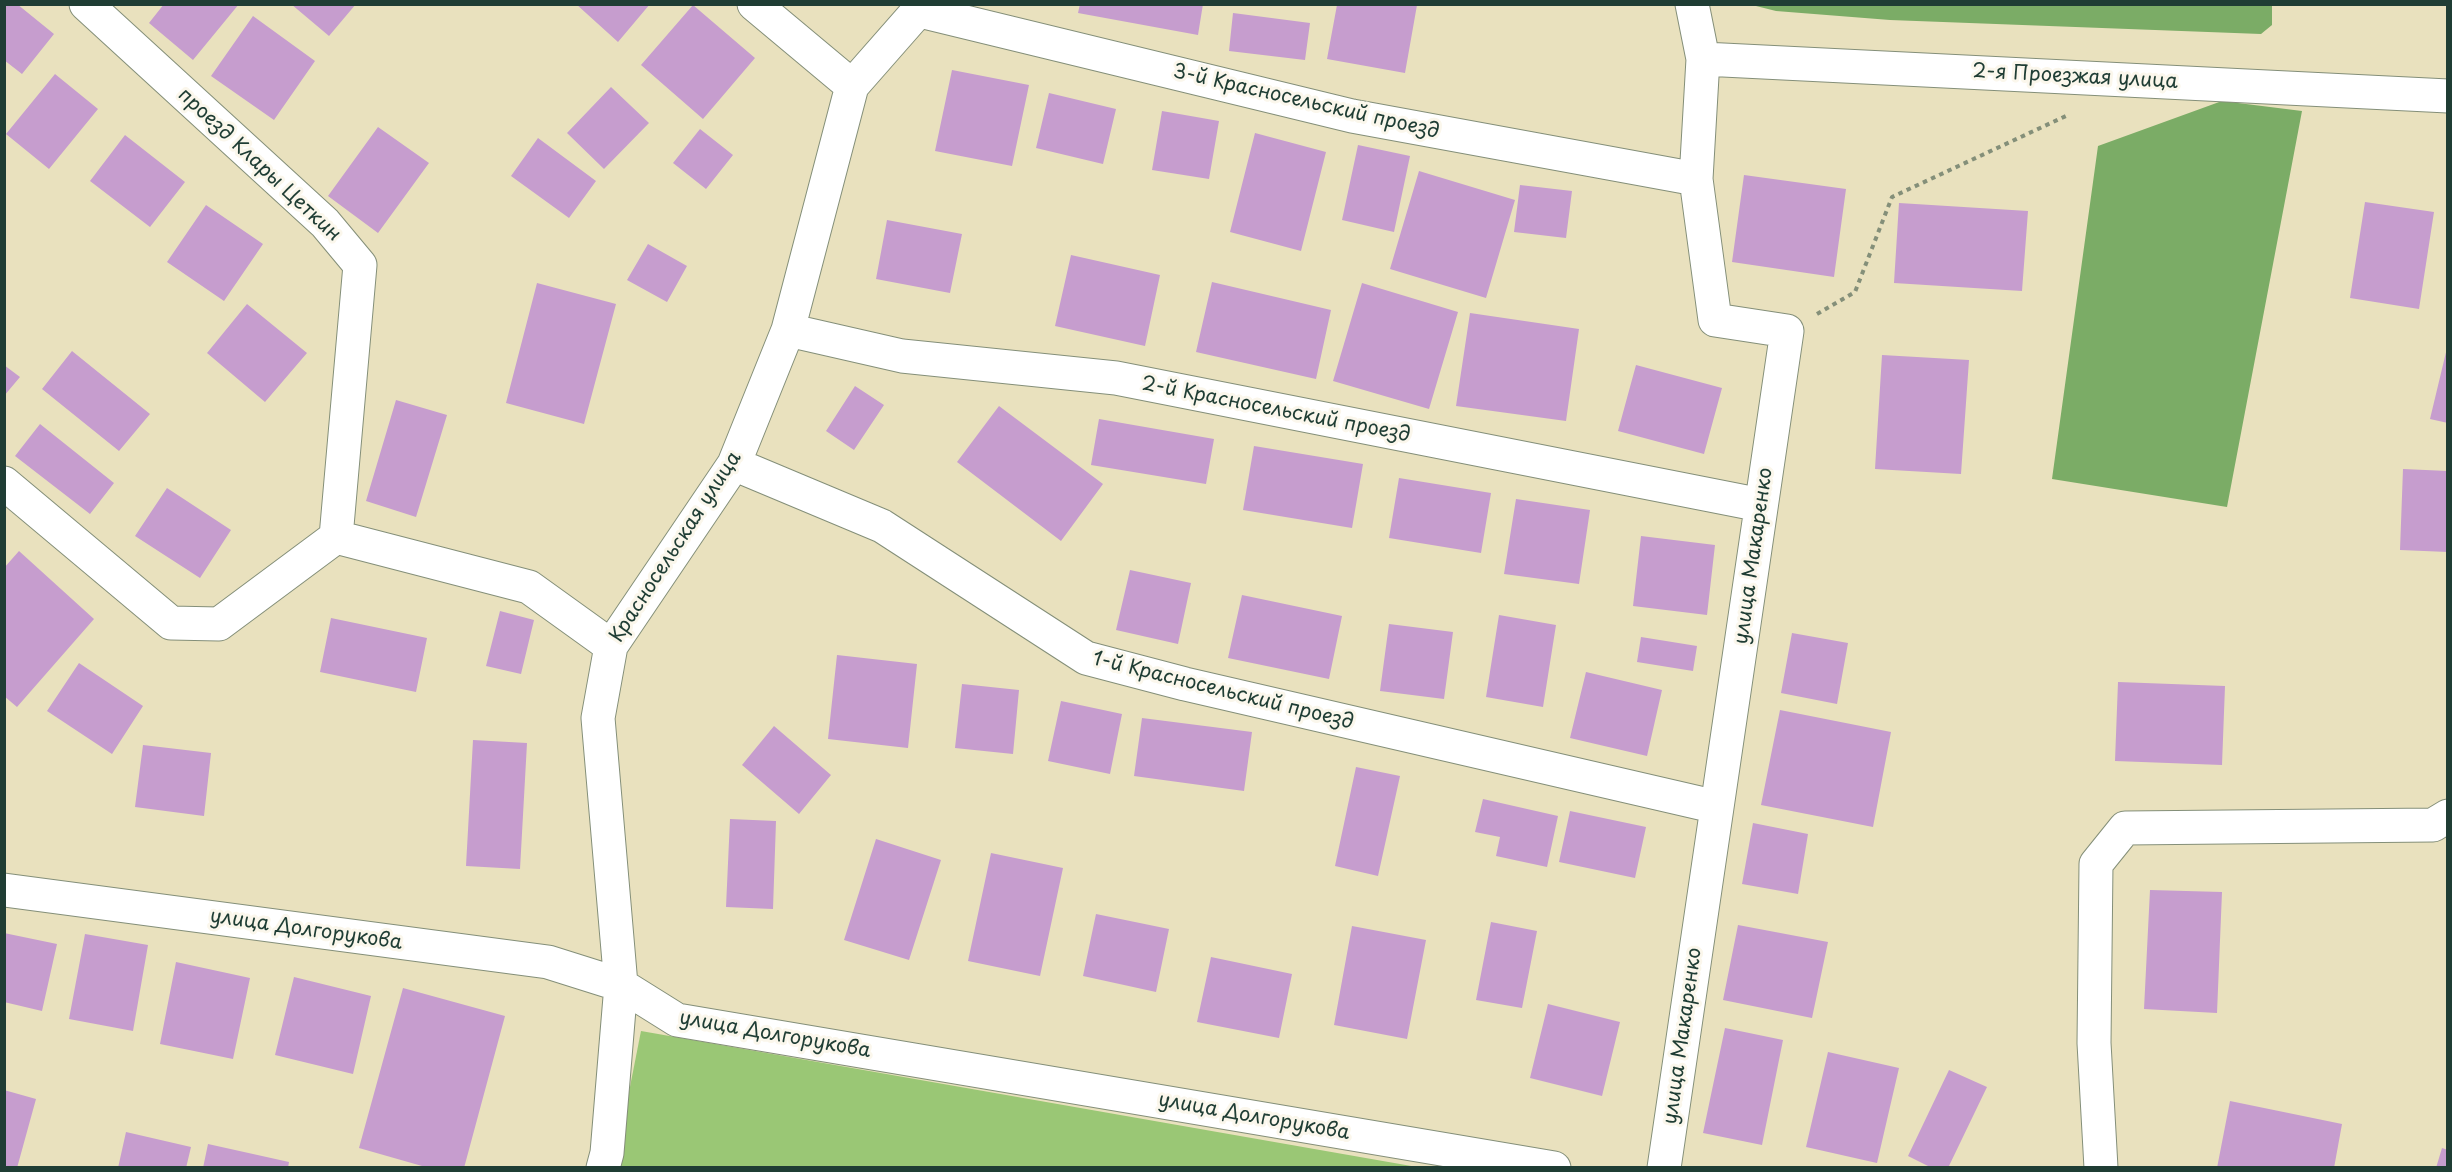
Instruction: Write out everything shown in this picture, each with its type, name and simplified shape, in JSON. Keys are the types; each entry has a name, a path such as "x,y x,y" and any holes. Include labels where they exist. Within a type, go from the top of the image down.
{"street":[{"name":"проезд Клары Цеткин","path":"86,4 325,223 360,265 336,537"},
{"path":"754,4 852,86"},
{"path":"1692,4 1703,58 1696,179 1715,320 1787,331"},
{"name":"Красносельская улица","path":"603,1167 607,1153 621,985 598,718 611,646 735,464 788,330 852,86 922,8"},
{"name":"3-й Красносельский проезд","path":"922,8 1352,116 1696,179"},
{"name":"2-я Проезжая улица","path":"1703,58 2448,96"},
{"name":"2-й Красносельский проезд","path":"788,330 902,356 1116,378 1761,505"},
{"name":"улица Макаренко","path":"1664,1167 1787,331"},
{"name":"1-й Красносельский проезд","path":"735,464 882,526 1086,658 1185,684 1717,807"},
{"path":"4,483 171,623 219,624 336,537 529,587 611,646"},
{"path":"2101,1167 2094,1043 2096,864 2125,828 2433,825 2448,816"},
{"name":"улица Долгорукова","path":"4,890 548,962 621,985 677,1020 1554,1167"}],"path":[{"path":"1787,331 1856,292 1892,197 2076,111"}],"green space":[{"path":"2272,4 2272,25 2261,34 1890,20 1776,11 1752,5"},
{"path":"2222,101 2302,111 2227,507 2052,479 2098,146"},
{"path":"641,1031 1417,1167 614,1168"}],"building":[{"path":"4,4 17,4 54,34 22,74 4,60"},
{"path":"164,4 239,4 193,60 149,23"},
{"path":"291,4 356,4 329,36"},
{"path":"576,4 650,4 618,42"},
{"path":"1080,4 1203,4 1198,35 1078,13"},
{"path":"693,5 755,58 703,119 641,65"},
{"path":"1337,5 1417,5 1405,73 1327,59"},
{"path":"1233,13 1310,23 1305,60 1229,51"},
{"path":"253,16 315,61 274,120 211,76"},
{"path":"952,70 1029,85 1012,166 935,151"},
{"path":"55,74 98,109 49,169 6,134"},
{"path":"611,87 649,123 604,169 567,133"},
{"path":"1049,93 1116,109 1103,164 1036,148"},
{"path":"1162,111 1219,121 1209,179 1152,170"},
{"path":"378,127 429,163 378,233 328,196"},
{"path":"700,129 733,155 706,189 673,163"},
{"path":"1255,133 1326,152 1301,251 1230,232"},
{"path":"125,135 185,182 150,227 90,181"},
{"path":"538,138 596,181 569,218 511,176"},
{"path":"1358,145 1410,156 1394,232 1342,220"},
{"path":"1419,171 1515,200 1486,298 1390,269"},
{"path":"1744,175 1846,189 1834,277 1732,262"},
{"path":"1520,185 1572,191 1566,238 1514,232"},
{"path":"2365,202 2434,212 2419,309 2350,298"},
{"path":"1899,203 2028,211 2022,291 1894,283"},
{"path":"206,205 263,244 224,301 167,262"},
{"path":"887,220 962,234 950,293 876,279"},
{"path":"648,244 687,266 667,302 627,280"},
{"path":"1071,255 1160,275 1145,346 1055,326"},
{"path":"1212,282 1331,310 1316,379 1196,352"},
{"path":"537,283 616,304 584,424 506,403"},
{"path":"1362,283 1458,312 1429,409 1333,381"},
{"path":"247,304 307,353 265,402 207,353"},
{"path":"1470,313 1579,329 1566,421 1456,406"},
{"path":"2448,348 2448,423 2430,419"},
{"path":"72,351 150,414 119,451 42,389"},
{"path":"1882,355 1969,360 1961,474 1875,469"},
{"path":"4,365 20,377 4,396"},
{"path":"1636,365 1722,388 1704,454 1618,431"},
{"path":"855,386 884,405 854,450 826,431"},
{"path":"396,400 447,415 416,517 366,501"},
{"path":"999,406 1103,484 1061,541 957,462"},
{"path":"1099,419 1214,439 1206,484 1091,465"},
{"path":"40,424 114,483 90,514 15,456"},
{"path":"1254,446 1363,464 1352,528 1243,510"},
{"path":"2403,469 2448,471 2448,552 2400,550"},
{"path":"1399,478 1491,493 1481,553 1389,538"},
{"path":"167,488 231,530 200,578 135,536"},
{"path":"1516,499 1590,510 1579,584 1504,574"},
{"path":"1641,536 1715,545 1707,615 1633,606"},
{"path":"19,551 94,619 17,707 4,696 4,568"},
{"path":"1130,570 1191,583 1178,644 1116,630"},
{"path":"1242,595 1342,616 1329,679 1228,658"},
{"path":"500,611 534,620 521,674 486,666"},
{"path":"1499,615 1556,625 1543,707 1486,697"},
{"path":"331,618 427,638 416,692 320,672"},
{"path":"1389,624 1453,632 1444,699 1380,691"},
{"path":"1792,633 1848,643 1837,704 1781,693"},
{"path":"1641,637 1697,646 1693,671 1637,662"},
{"path":"837,655 917,664 908,748 828,739"},
{"path":"79,663 143,706 112,754 47,711"},
{"path":"1586,672 1662,690 1647,756 1570,738"},
{"path":"2118,682 2225,686 2222,765 2115,761"},
{"path":"962,684 1019,690 1013,754 955,748"},
{"path":"1061,701 1122,714 1110,774 1048,761"},
{"path":"1780,710 1891,732 1873,827 1761,805"},
{"path":"1142,718 1252,732 1244,791 1134,776"},
{"path":"774,726 831,775 799,814 742,765"},
{"path":"473,740 527,743 520,869 466,866"},
{"path":"143,745 211,753 204,816 135,807"},
{"path":"1356,767 1400,776 1378,876 1335,866"},
{"path":"1483,799 1558,816 1547,867 1496,856 1500,837 1475,832"},
{"path":"1570,811 1646,827 1635,878 1559,862"},
{"path":"730,819 776,821 773,909 726,907"},
{"path":"1753,823 1808,834 1798,894 1742,884"},
{"path":"876,839 941,860 909,960 844,940"},
{"path":"991,853 1063,868 1040,976 968,961"},
{"path":"2150,890 2222,892 2217,1013 2144,1009"},
{"path":"1096,914 1169,929 1156,992 1083,976"},
{"path":"1491,922 1537,931 1522,1008 1476,1000"},
{"path":"1738,925 1828,942 1812,1018 1723,1000"},
{"path":"1352,926 1426,940 1407,1039 1334,1025"},
{"path":"4,933 57,944 42,1011 4,1002"},
{"path":"85,934 148,945 133,1031 69,1019"},
{"path":"1211,957 1292,974 1279,1038 1197,1022"},
{"path":"176,962 250,978 233,1059 160,1044"},
{"path":"294,977 371,996 353,1074 275,1055"},
{"path":"403,988 505,1016 464,1168 429,1168 359,1148"},
{"path":"1548,1004 1620,1022 1602,1096 1530,1078"},
{"path":"1725,1028 1783,1040 1762,1145 1703,1133"},
{"path":"1828,1052 1899,1068 1877,1163 1806,1147"},
{"path":"1949,1070 1987,1087 1948,1168 1932,1168 1908,1156"},
{"path":"4,1090 36,1099 17,1168 4,1168"},
{"path":"2230,1101 2342,1124 2334,1168 2217,1168"},
{"path":"126,1132 191,1147 186,1168 118,1168"},
{"path":"208,1144 289,1162 288,1168 203,1168"},
{"path":"2442,1148 2448,1150 2448,1168 2436,1168"}]}
